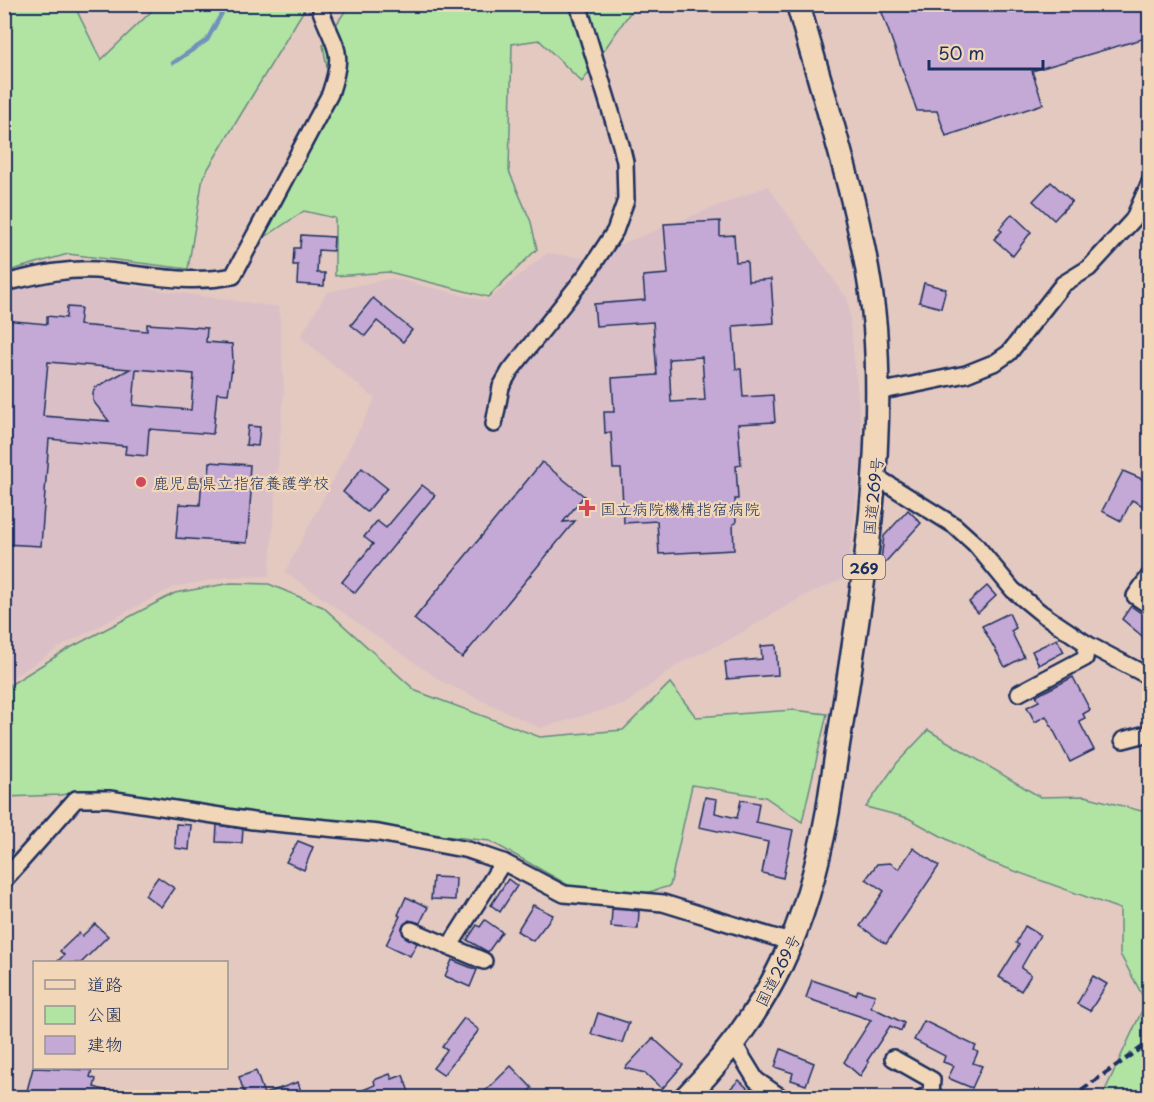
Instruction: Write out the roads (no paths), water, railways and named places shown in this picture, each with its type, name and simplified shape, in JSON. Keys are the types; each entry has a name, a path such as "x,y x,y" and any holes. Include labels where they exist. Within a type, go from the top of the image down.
{"highway":[{"name":"国道269号","path":"685,1098 734,1044 768,992 793,943 813,880 824,830 875,476 878,392 874,325 866,267 798,4"}],"street":[{"path":"4,283 61,270 96,270 183,281 233,276 330,94 338,71 338,50 323,18 322,4"},
{"path":"494,424 501,387 510,371 587,274 615,231 626,200 625,162 621,145 578,4"},
{"path":"878,392 966,374 996,362 1009,353 1063,284 1089,268 1133,220 1149,182"},
{"path":"875,476 955,526 975,544 1013,590 1087,644 1149,677"},
{"path":"1149,575 1135,596 1149,606"},
{"path":"1019,693 1085,658 1087,644"},
{"path":"1123,740 1149,733"},
{"path":"4,880 76,799 109,798 253,821 380,833 468,850 503,862 564,894 663,903 793,943"},
{"path":"449,947 503,862"},
{"path":"411,930 484,962"},
{"path":"734,1044 756,1080 782,1098"},
{"path":"893,1058 932,1080 931,1094 922,1098"}],"waterway":[{"path":"173,63 207,40 227,4"}],"railway":[{"path":"1070,1098 1150,1042"}],"place":[{"name":"鹿児島県立指宿養護学校","path":"141,482"},
{"name":"国立病院機構指宿病院","path":"587,508"}]}
